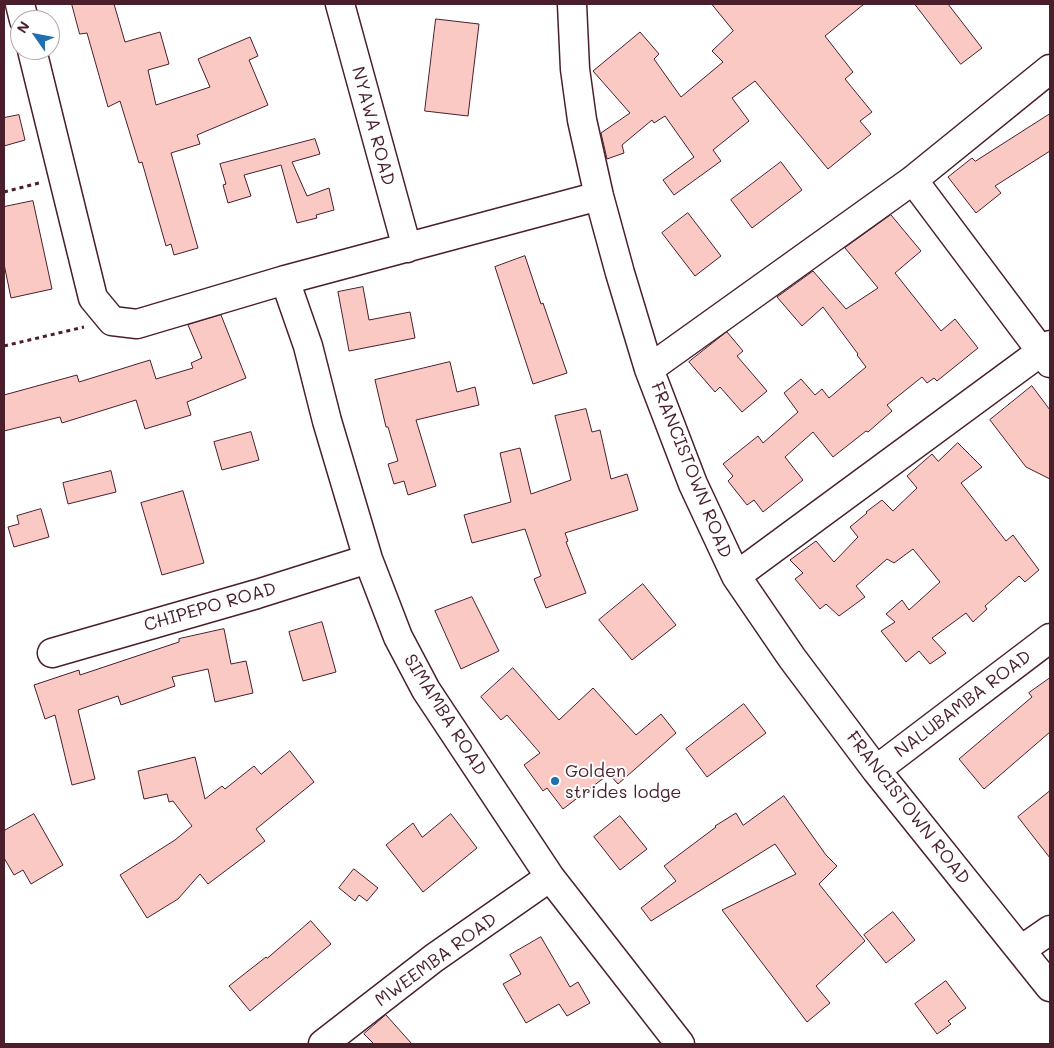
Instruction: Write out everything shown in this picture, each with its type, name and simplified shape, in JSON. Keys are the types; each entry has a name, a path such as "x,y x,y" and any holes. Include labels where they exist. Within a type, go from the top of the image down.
{"street":[{"name":"NYAWA ROAD","path":"340,4 407,248"},
{"name":"FRANCISTOWN ROAD","path":"572,4 575,69 582,120 599,196 649,369 693,484 736,576 787,650 876,770 1050,987"},
{"path":"35,60 93,298 112,321 137,324 285,280 599,196"},
{"path":"649,369 912,180 1050,69"},
{"path":"736,576 1047,353 912,180"},
{"name":"SIMAMBA ROAD","path":"285,280 308,346 327,421 368,559 398,637 426,690 550,877 680,1044"},
{"name":"CHIPEPO ROAD","path":"52,653 257,594 368,559"},
{"name":"NALUBAMBA ROAD","path":"876,770 1050,638"},
{"name":"MWEEMBA ROAD","path":"323,1044 434,958 550,877"},
{"path":"1021,950 1050,930"}],"path":[{"path":"4,192 64,176"},
{"path":"4,346 112,321"}],"building":[{"path":"72,4 114,4 125,42 160,32 169,64 148,70 156,105 210,87 198,59 250,37 258,56 249,60 268,105 197,135 200,144 171,153 198,248 174,255 171,244 166,246 142,162 139,163 120,101 108,107 87,33 80,34"},
{"path":"712,4 864,4 825,36 853,72 845,79 872,112 860,121 871,134 828,169 755,81 732,98 749,121 713,150 721,161 674,195 663,180 694,157 665,116 654,123 652,120 622,145 624,153 607,159 601,133 630,113 593,71 640,32 659,54 654,59 681,97 723,62 712,51 733,31"},
{"path":"915,4 948,4 982,48 961,64"},
{"path":"436,19 479,24 468,116 425,111"},
{"path":"1050,114 1050,151 995,186 1001,193 976,213 948,177 972,158 975,161"},
{"path":"19,115 25,140 4,146 4,118"},
{"path":"315,139 320,154 292,162 307,196 329,188 334,210 316,215 317,218 297,223 281,165 244,175 251,196 228,203 223,185 226,184 220,164"},
{"path":"781,162 802,190 752,228 731,200"},
{"path":"33,201 52,289 11,298 4,264 4,207"},
{"path":"688,213 721,256 695,276 662,233"},
{"path":"891,215 921,251 895,273 941,331 955,319 978,348 937,381 934,378 927,383 922,377 887,405 892,411 868,432 866,431 833,457 813,432 785,457 803,480 763,512 754,500 747,505 728,481 733,476 723,464 758,436 763,443 798,412 784,393 801,379 815,395 822,389 829,398 866,367 823,307 802,326 777,297 813,271 846,309 878,288 845,248"},
{"path":"525,256 567,373 533,384 495,267"},
{"path":"363,287 369,320 410,312 415,338 349,351 338,292"},
{"path":"221,315 246,378 187,402 191,415 145,429 136,400 62,423 60,417 4,431 4,395 77,375 79,382 150,360 156,379 193,368 191,363 202,358 188,325"},
{"path":"727,332 743,351 737,356 767,391 742,412 720,387 715,392 689,362"},
{"path":"450,362 457,392 475,387 479,405 416,420 436,486 408,495 404,481 394,484 388,464 398,461 388,427 386,427 375,380"},
{"path":"1032,386 1050,410 1050,479 1026,467 990,420"},
{"path":"586,409 592,432 600,430 611,479 627,474 638,510 565,533 568,541 566,542 586,593 546,608 534,579 541,576 525,529 472,543 464,515 511,502 500,453 520,448 531,494 571,480 555,416"},
{"path":"251,432 259,460 222,470 214,442"},
{"path":"958,443 982,467 961,483 1006,541 1013,535 1039,570 1025,582 1019,576 985,606 987,609 973,622 966,613 932,638 946,653 930,664 919,651 906,662 881,631 895,622 886,614 902,600 909,610 940,582 913,549 894,563 887,559 856,586 865,597 839,616 826,604 820,609 795,579 803,573 790,560 816,541 834,562 858,537 850,527 882,500 893,511 917,488 907,476 932,454 938,461"},
{"path":"111,471 116,492 68,504 63,483"},
{"path":"183,491 204,563 162,575 141,503"},
{"path":"41,509 49,537 14,547 8,527 19,524 17,516"},
{"path":"643,584 676,625 632,660 599,620"},
{"path":"472,597 499,651 461,669 435,611"},
{"path":"322,622 336,672 303,681 289,632"},
{"path":"224,629 231,664 246,661 253,693 215,702 208,669 172,677 175,686 121,705 118,696 78,710 95,779 72,785 55,715 45,719 34,685 79,670 80,675 179,642 179,639"},
{"path":"513,668 559,720 593,688 636,735 661,714 676,733 618,784 609,774 563,809 547,788 543,791 524,765 540,753 507,715 501,720 481,697"},
{"path":"1050,678 1050,732 984,789 959,759 1032,697 1029,693"},
{"path":"744,704 766,733 707,777 686,749"},
{"path":"290,751 314,782 256,829 265,841 208,884 200,874 178,899 147,918 120,875 175,840 192,826 173,801 169,802 167,794 144,799 138,771 195,757 205,799 222,786 225,789 254,766 261,774"},
{"path":"1050,791 1050,858 1018,817"},
{"path":"784,796 826,855 837,866 819,884 865,941 816,986 830,1003 807,1022 722,910 796,874 775,844 651,921 641,908 676,881 664,866 715,826 736,813 743,825"},
{"path":"34,814 63,865 31,884 23,870 14,875 4,858 4,831"},
{"path":"451,814 477,848 423,892 386,845 413,823 422,837"},
{"path":"620,816 647,849 620,870 594,837"},
{"path":"354,869 378,888 367,901 359,895 355,901 339,888"},
{"path":"893,912 915,940 886,963 864,935"},
{"path":"311,921 331,944 250,1011 229,986 267,958"},
{"path":"541,937 570,987 578,982 590,1003 567,1016 559,1004 526,1023 503,984 521,974 510,955"},
{"path":"946,981 966,1008 948,1021 951,1024 937,1034 915,1004"},
{"path":"386,1015 412,1044 374,1044 364,1034"}],"place":[{"name":"Golden strides lodge","path":"555,781"}]}
